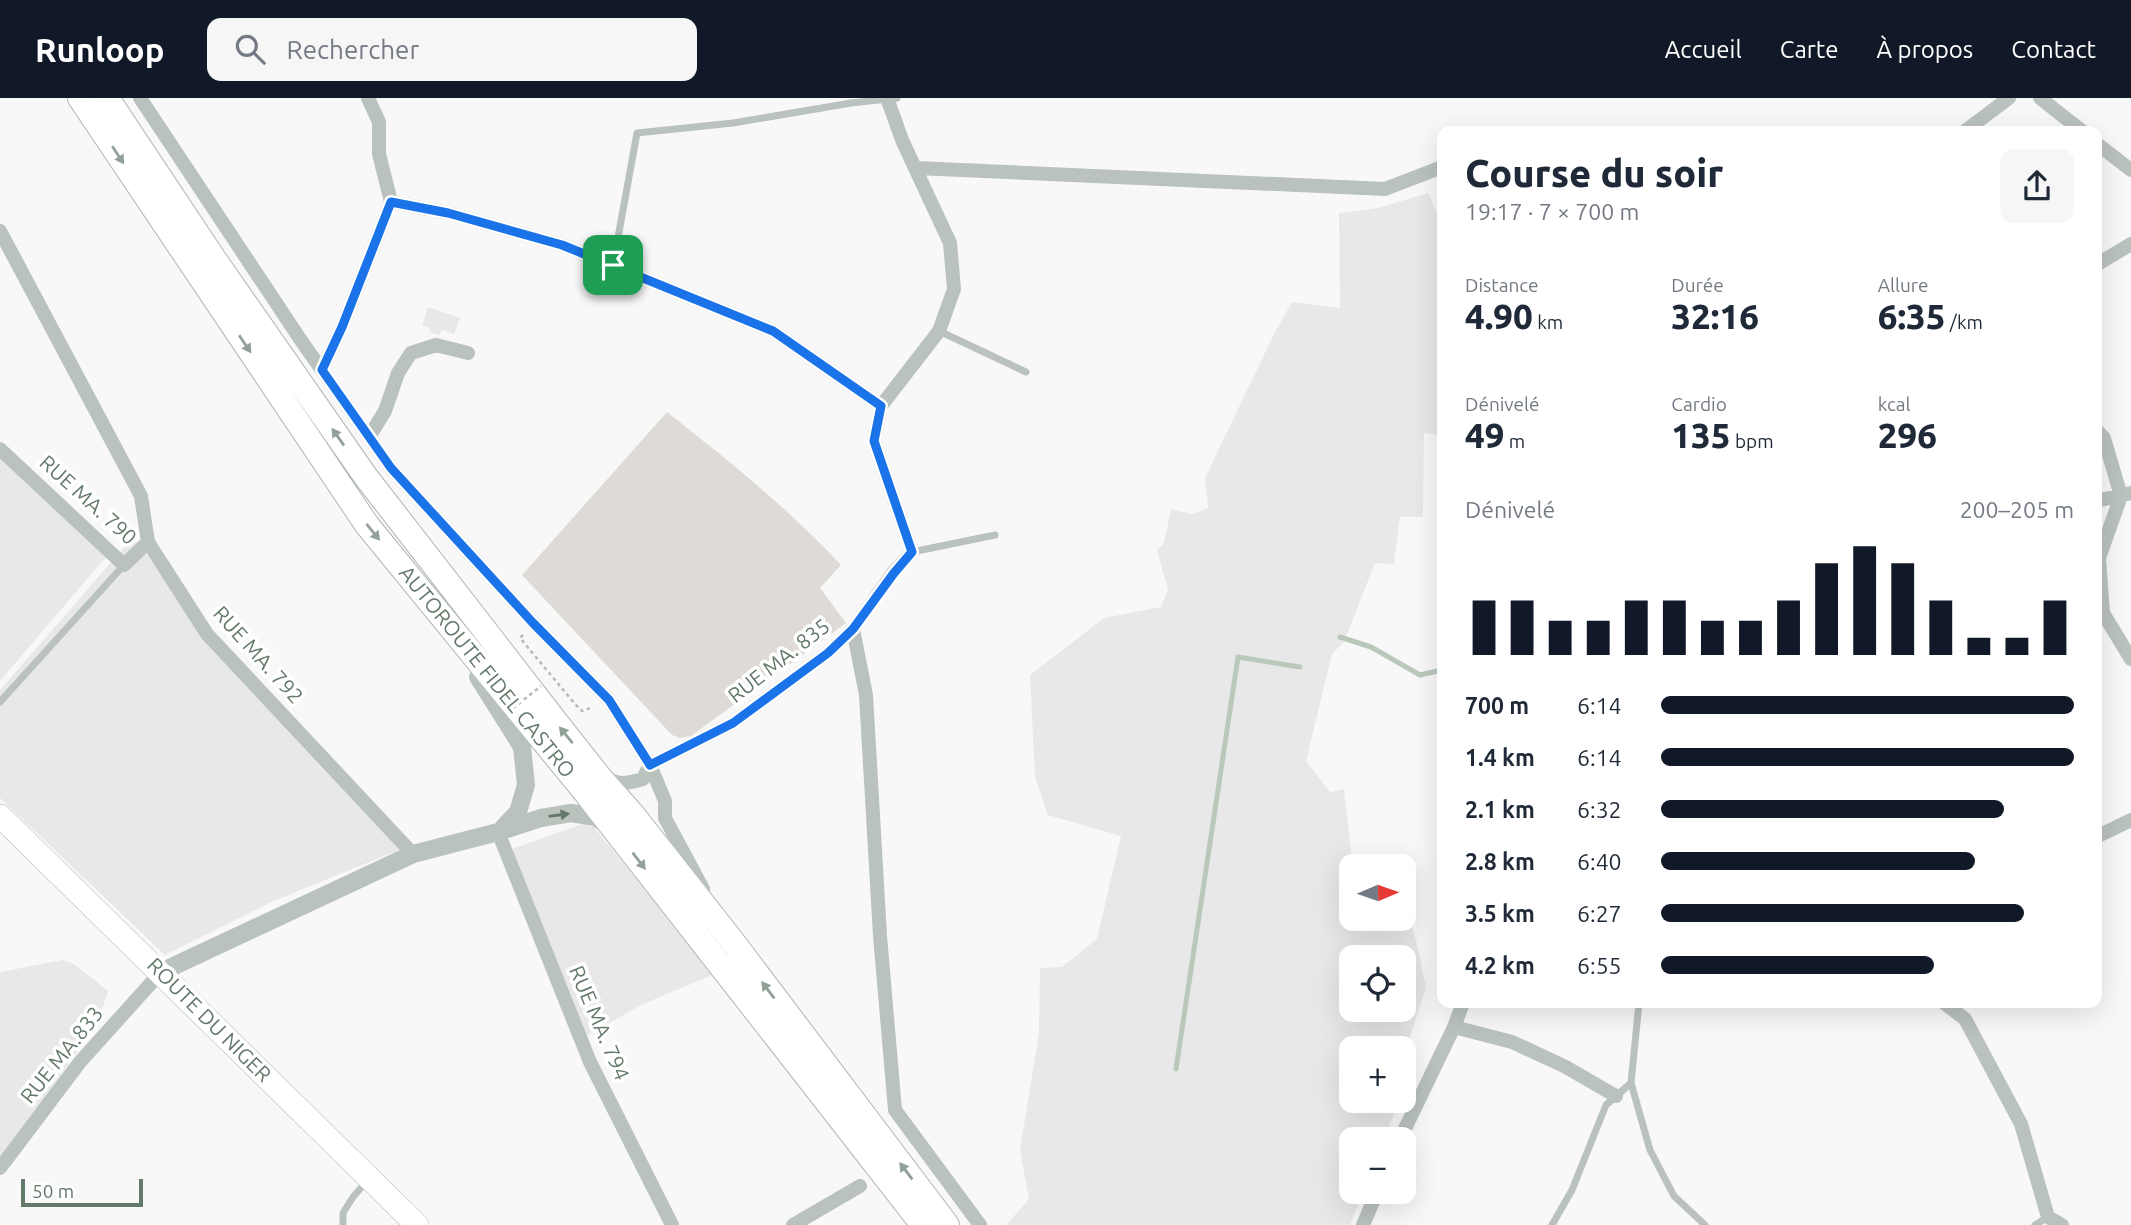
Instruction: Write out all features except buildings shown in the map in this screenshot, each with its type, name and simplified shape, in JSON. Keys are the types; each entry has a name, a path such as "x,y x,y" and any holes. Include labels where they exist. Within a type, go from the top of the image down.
{"highway":[{"name":"AUTOROUTE FIDEL CASTRO","path":"80,98 367,525 616,831 923,1225"},
{"name":"AUTOROUTE FIDEL CASTRO","path":"107,98 212,256 366,477 733,942 947,1225"}],"main road":[{"name":"ROUTE DU NIGER","path":"0,816 416,1225"}],"street":[{"path":"140,98 391,468 533,623 609,700 650,765 665,801 665,818 733,942"},
{"path":"322,370 342,327 391,202 379,154 379,122 368,98"},
{"path":"1972,126 2009,98"},
{"path":"2040,98 2076,126"},
{"path":"891,99 902,141 950,243 954,289 939,331 881,406 874,441 912,552"},
{"path":"2102,147 2131,170"},
{"path":"916,168 1385,189 1437,169"},
{"path":"391,202 448,213 562,245 773,331 881,406"},
{"name":"RUE MA. 792","path":"0,231 141,496 148,542 207,634 414,854"},
{"path":"2102,261 2131,244"},
{"path":"369,437 385,411 398,373 411,353 436,345 468,353"},
{"path":"2102,436 2126,495 2102,551"},
{"name":"RUE MA. 790","path":"0,449 124,565 148,542"},
{"path":"2102,500 2126,495"},
{"name":"RUE MA. 835","path":"593,768 611,781 626,784 643,779 650,765 733,723 828,653 853,629 912,552"},
{"path":"2102,599 2103,613 2131,659"},
{"path":"435,608 522,747 526,785 518,812 499,831"},
{"path":"853,629 866,695 880,936 895,1110 980,1225"},
{"path":"161,972 414,854 541,818 571,813 595,817 616,831"},
{"path":"2102,834 2131,820"},
{"name":"RUE MA. 794","path":"499,831 590,1062 672,1225"},
{"name":"RUE MA.833","path":"0,1168 80,1062 161,972"},
{"path":"1406,1127 1461,1008"},
{"path":"1951,1008 1965,1019 2021,1124 2042,1221 2062,1225"},
{"path":"1454,1027 1512,1042 1564,1066 1616,1096"},
{"path":"793,1225 860,1186"},
{"path":"1363,1225 1372,1204"}],"lane":[{"path":"613,265 637,133 733,123 891,99"},
{"path":"939,331 1026,372"},
{"path":"912,552 995,535"},
{"path":"0,702 124,565"},
{"path":"1638,1008 1631,1083 1650,1150 1674,1196 1704,1225"},
{"path":"1552,1225 1572,1190 1606,1105 1631,1083"},
{"path":"344,1225 343,1213 369,1179"}],"path":[{"path":"525,644 582,711 609,700"},
{"path":"502,717 541,686"}],"shaded area":[{"path":"1428,193 1437,212 1437,434 1424,433 1423,517 1400,517 1394,564 1375,563 1344,642 1332,654 1306,761 1330,792 1344,789 1352,854 1339,854 1339,931 1413,931 1416,940 1426,988 1416,1019 1416,945 1339,945 1339,1022 1415,1022 1410,1036 1339,1036 1339,1113 1394,1113 1389,1127 1339,1127 1339,1204 1358,1204 1350,1225 1006,1225 1029,1199 1020,1150 1039,1032 1040,968 1062,967 1097,939 1121,836 1048,815 1035,777 1030,675 1104,618 1161,607 1168,590 1157,550 1164,543 1171,509 1192,514 1208,508 1205,478 1292,302 1340,308 1339,213 1378,208"},
{"path":"428,307 460,318 454,334 442,330 439,335 422,325"},
{"path":"667,412 779,504 841,565 820,588 846,623 691,736 680,738 672,735 522,575"},
{"path":"0,455 106,557 0,681"},
{"path":"133,537 253,688 404,848 271,902 165,955 0,798 0,690"},
{"path":"582,824 594,827 715,974 643,1004 586,1036 512,849"},
{"path":"63,960 74,964 108,991 98,1022 0,1158 0,972"}],"waterway":[{"path":"1340,637 1371,647 1420,675 1437,671"},
{"path":"1176,1069 1238,657 1300,667"}],"route":[{"path":"391,202 448,213 562,245 613,265 773,331 881,406 874,441 912,552 853,629 828,653 733,723 650,765 609,700 533,623 391,468 322,370 342,327 391,202"}]}
